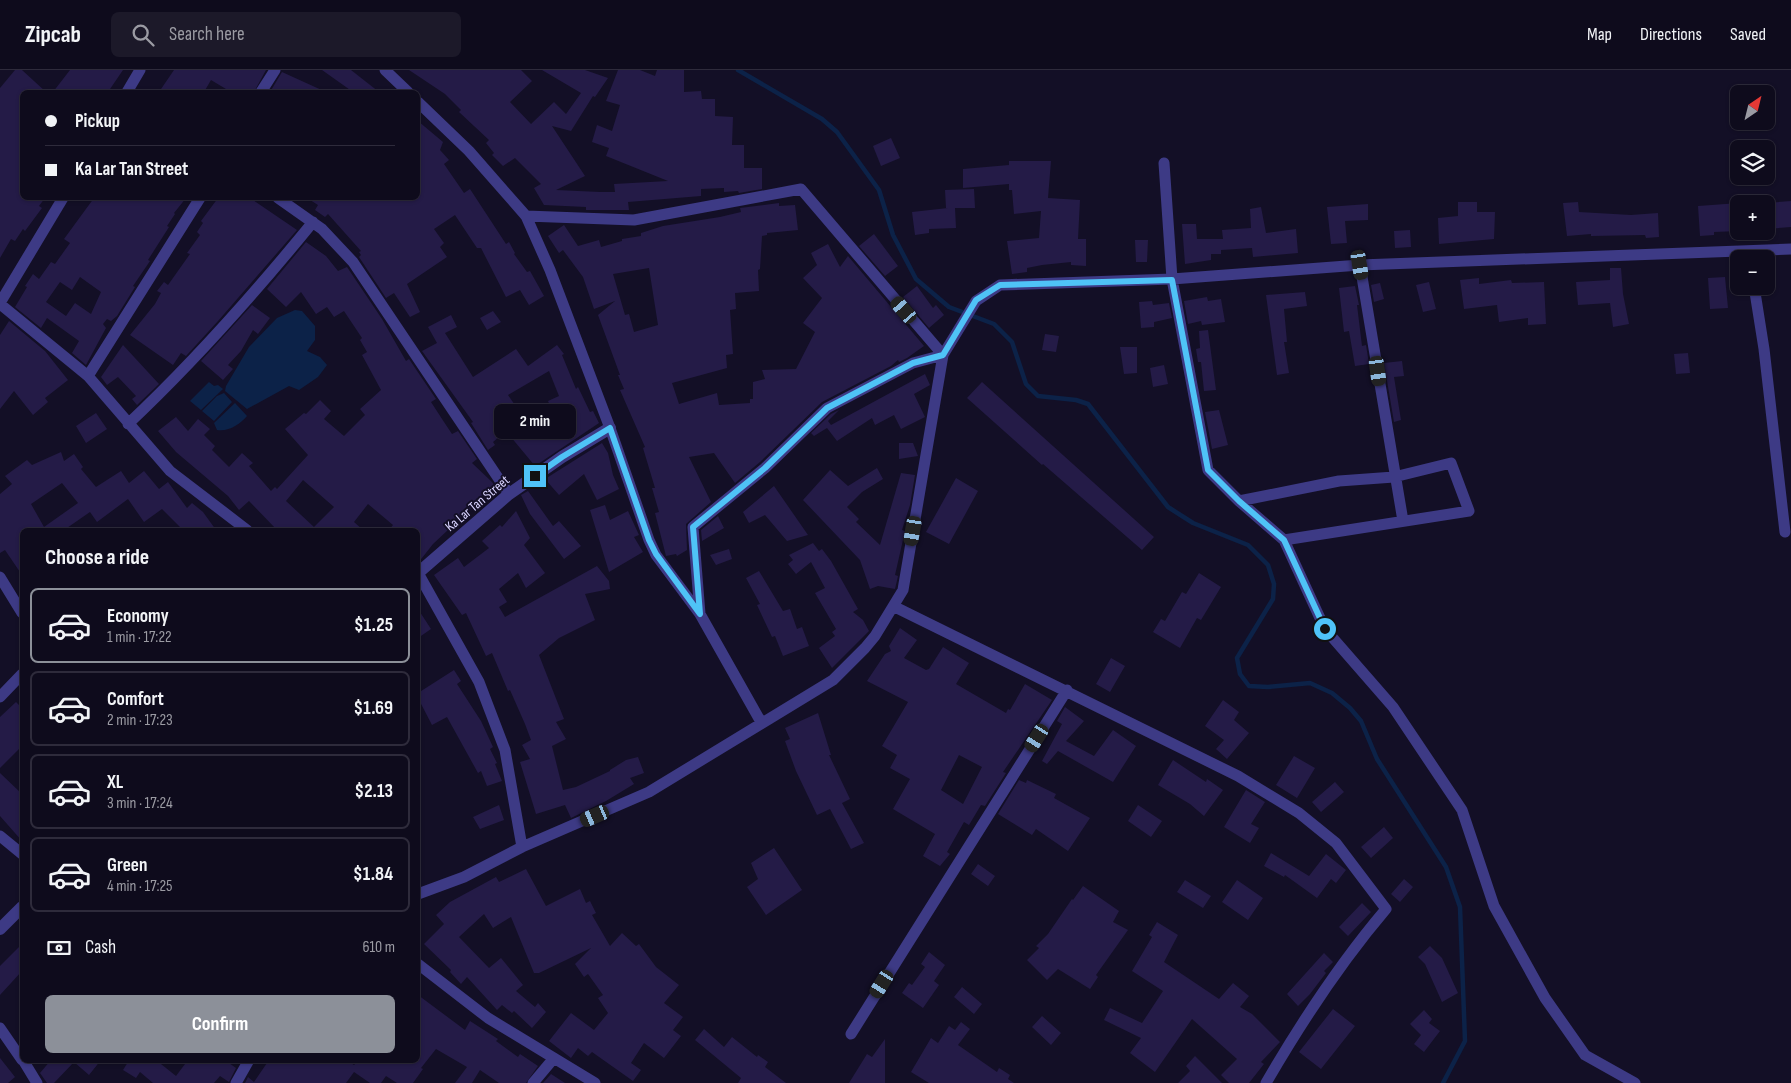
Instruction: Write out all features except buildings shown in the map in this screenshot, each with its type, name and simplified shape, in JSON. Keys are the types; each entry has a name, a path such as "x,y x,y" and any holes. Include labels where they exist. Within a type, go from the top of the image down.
{"street":[{"path":"128,90 140,70"},
{"path":"262,90 275,70"},
{"path":"384,70 406,90"},
{"path":"420,104 469,151 526,216 610,428 649,540 656,554 700,614 761,722"},
{"path":"1164,163 1172,280 1208,470 1239,501 1284,540 1325,629 1393,707 1462,810 1494,906 1544,998 1585,1055 1635,1083"},
{"path":"526,216 634,220 801,189 943,355"},
{"path":"62,200 0,304 88,376 170,471 244,528"},
{"path":"88,376 199,200"},
{"path":"281,200 322,229 353,262 378,296 425,371 509,494"},
{"path":"128,424 176,379 257,292 313,222"},
{"path":"1775,251 1791,249"},
{"path":"420,893 464,877 522,847 650,792 761,722 833,680 875,636 903,590 943,355 976,300 1000,285 1172,280 1360,265 1730,255"},
{"path":"1360,265 1402,521"},
{"path":"1755,295 1785,532"},
{"path":"700,614 693,527 765,468 827,408 913,363 943,355"},
{"name":"Ka Lar Tan Street","path":"420,571 509,494 562,457 610,428"},
{"path":"1239,501 1338,481 1394,477 1451,463 1470,512 1284,540"},
{"path":"0,577 20,611"},
{"path":"420,577 479,682 505,750 522,847"},
{"path":"895,606 1238,776 1299,814 1336,843 1386,909 1363,936 1305,1016 1266,1083"},
{"path":"0,698 20,676"},
{"path":"851,1034 1067,690"},
{"path":"0,836 20,852"},
{"path":"0,929 20,909"},
{"path":"420,966 488,1018 595,1083"},
{"path":"0,1028 20,1056"},
{"path":"533,1083 554,1058"},
{"path":"25,1063 37,1083"},
{"path":"236,1083 247,1063"}],"water":[{"path":"295,310 302,311 315,326 315,340 307,351 320,357 327,365 318,377 299,390 289,386 247,409 225,391 226,386 249,347 277,318"},
{"path":"209,382 223,389 201,410 190,401"},
{"path":"224,393 232,402 214,421 202,411 217,396"},
{"path":"235,403 247,416 234,427 226,430 217,430 214,423"}],"waterway":[{"path":"738,70 822,119 837,132 879,190 893,235 916,279 949,307 994,324 1012,342 1026,384 1038,396 1076,400 1088,404 1168,507 1193,523 1248,545 1268,565 1274,584 1273,599 1237,658 1240,674 1249,686 1268,687 1310,683 1332,693 1350,708 1361,721 1377,759 1446,867 1460,907 1465,1041 1443,1083"}],"route":[{"path":"535,476 610,428 649,540 656,554 700,614 693,527 765,468 827,408 913,363 943,355 976,300 1000,285 1172,280 1208,470 1239,501 1284,540 1325,629"}]}
